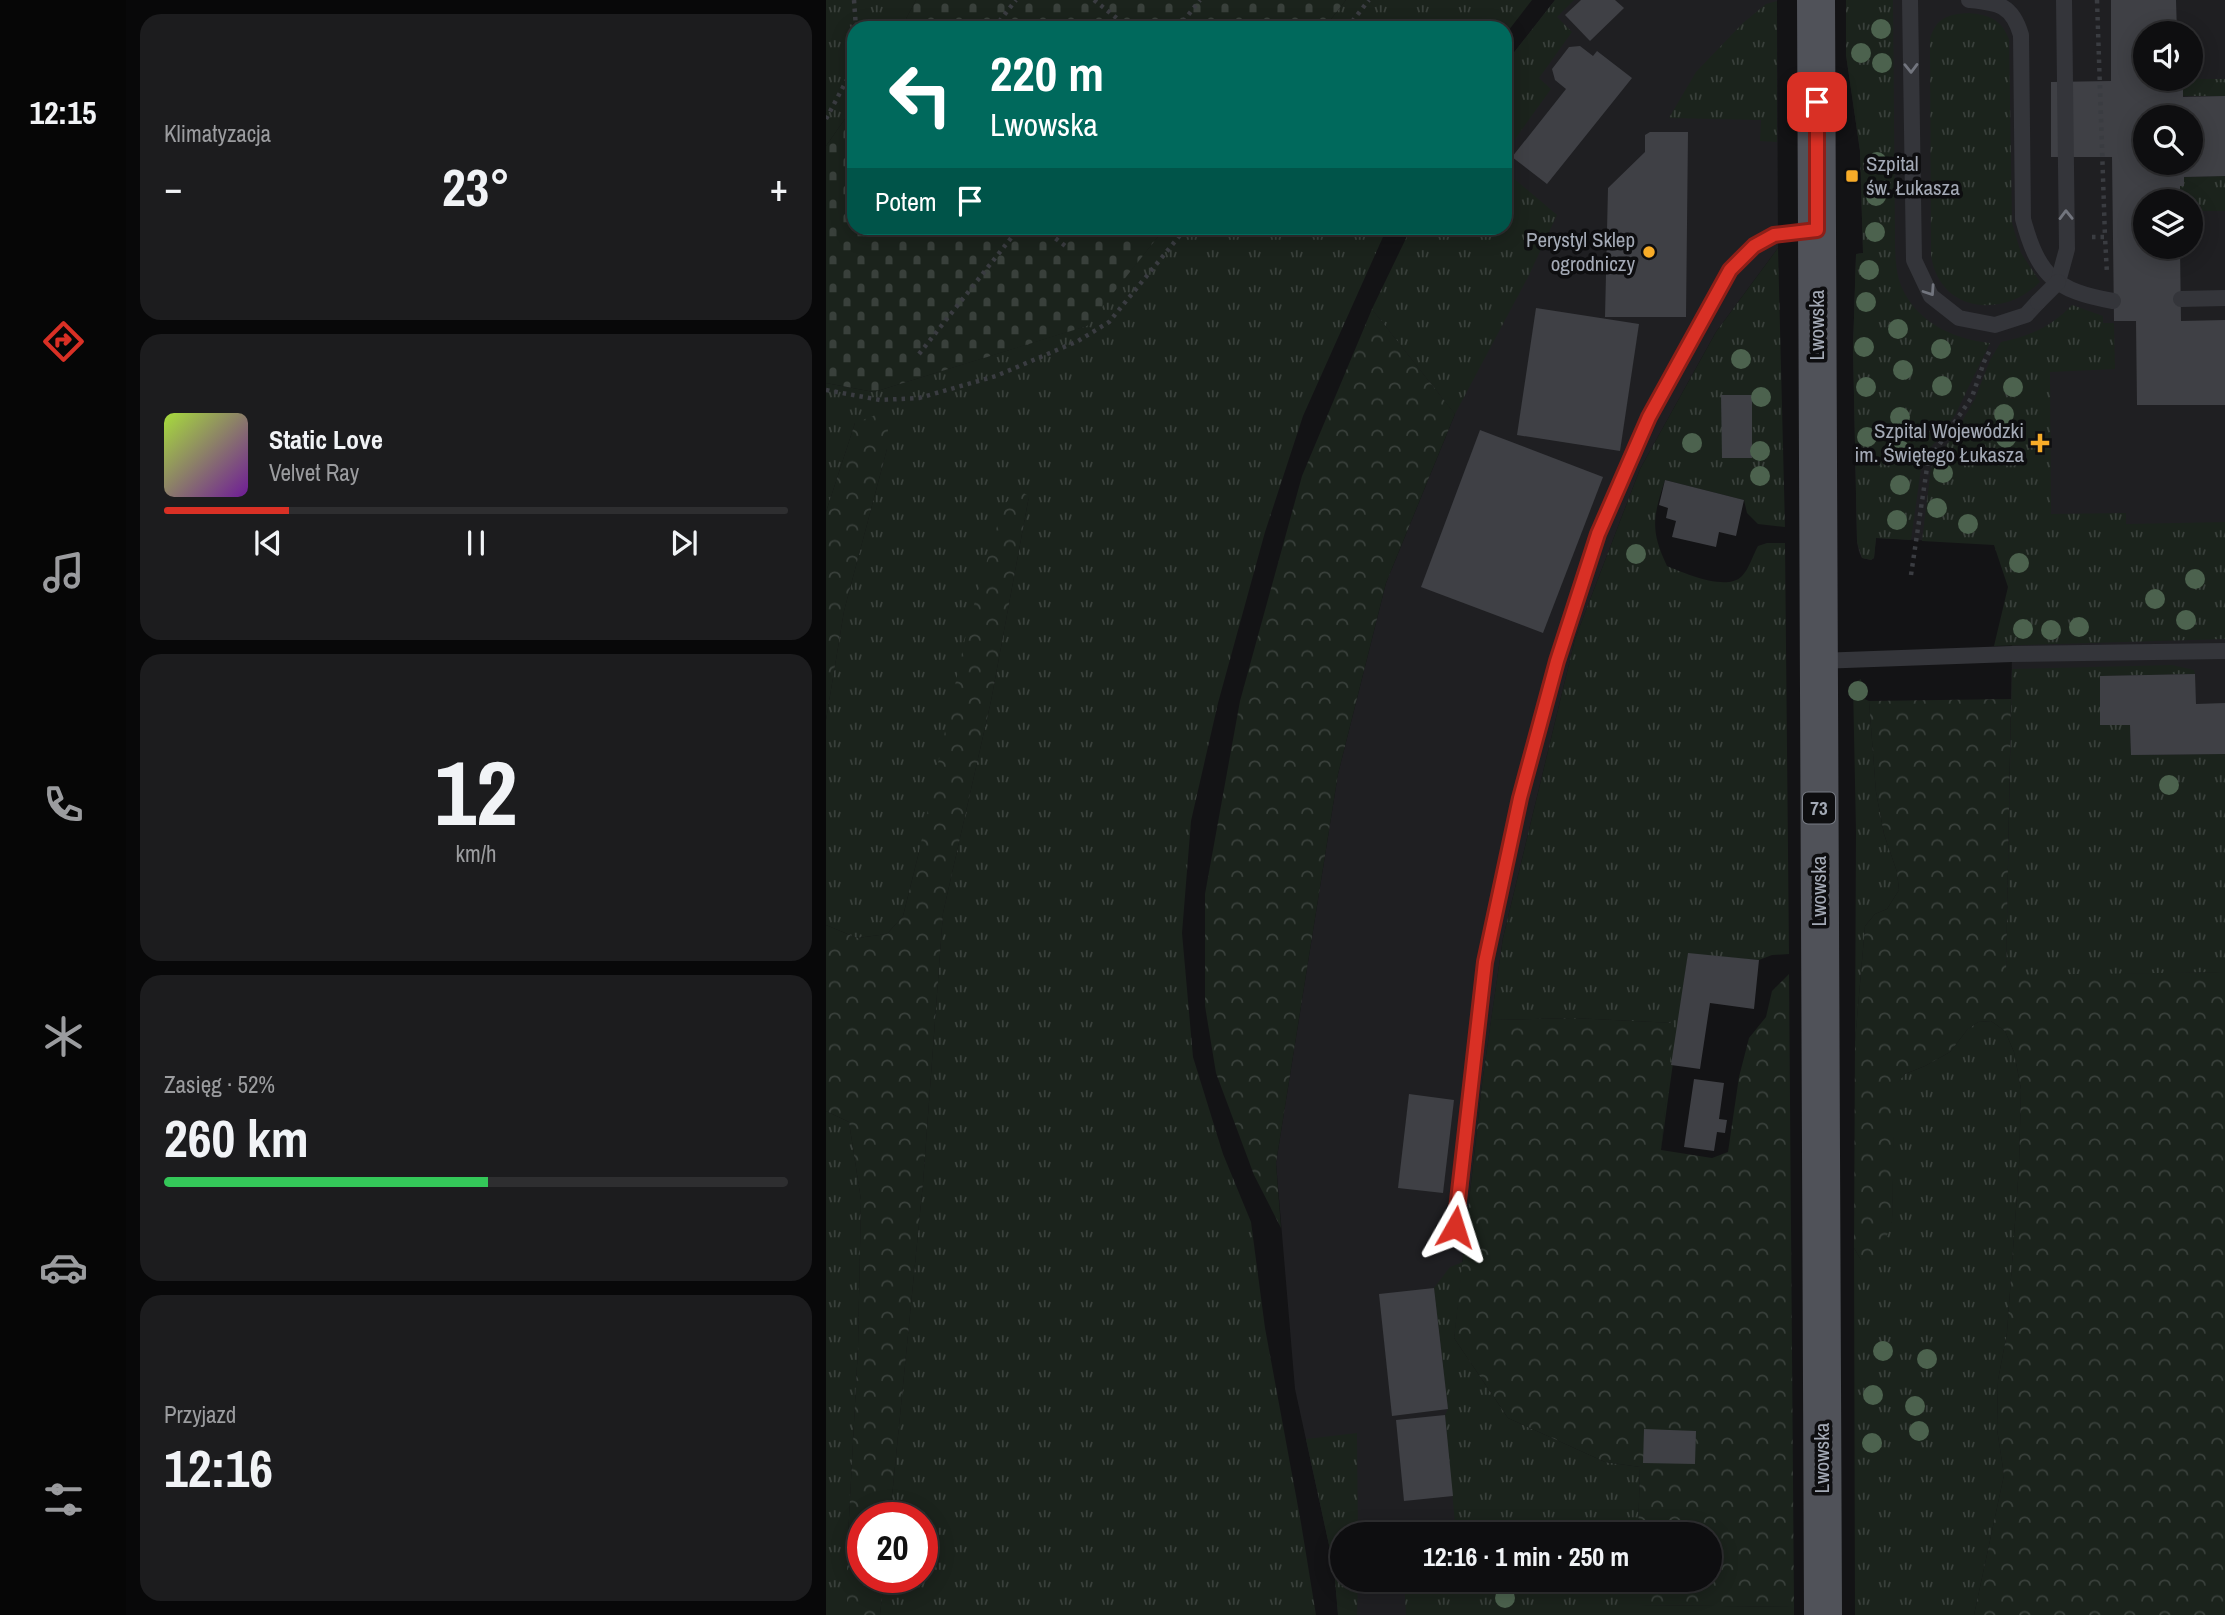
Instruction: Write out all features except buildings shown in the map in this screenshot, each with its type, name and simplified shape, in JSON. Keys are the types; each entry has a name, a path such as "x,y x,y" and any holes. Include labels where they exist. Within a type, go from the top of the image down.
{"main road":[{"name":"Lwowska","path":"1816,0 1823,1615"}],"lane":[{"path":"1910,0 1914,260 1931,296 1959,318 1995,324 2026,315 2058,282 2067,249 2064,0"},
{"path":"1969,0 1997,3 2009,11 2017,21 2021,35 2023,219 2031,246 2043,269 2061,285 2084,295 2113,301"},
{"path":"1455,1227 1485,962 1524,786 1557,661 1598,534 1649,417 1730,270 1754,246 1774,235 1817,230"},
{"path":"2181,299 2225,298"},
{"path":"1818,661 2012,654 2225,651"}],"path":[{"path":"854,0 856,21"},
{"path":"1000,21 1016,0"},
{"path":"1094,0 1120,21"},
{"path":"1184,21 1200,0"},
{"path":"1352,21 1369,0"},
{"path":"2097,0 2107,285"},
{"path":"826,119 847,80"},
{"path":"919,354 1013,235"},
{"path":"1051,235 1068,248"},
{"path":"826,390 880,400 919,398 996,376 1078,341 1109,322 1180,235"},
{"path":"2067,237 2105,237"},
{"path":"1911,575 1928,461 1972,397 1993,343 1995,324"}],"shaded area":[{"path":"1555,0 1777,0 1778,248 1716,332 1640,469 1575,639 1503,938 1482,1084 1454,1338 1471,1522 1330,1522 1330,1550 1295,1389 1276,1163 1338,774 1386,583 1455,414 1372,309 1494,235 1512,235 1512,55"},
{"name":"Szpital Wojewódzki im. Świętego Łukasza","path":"1846,0 2225,0 2225,972 2006,976 2014,545 1876,538 1874,558 1862,558 1859,552 1853,348 1856,254 1863,253 1860,151 1846,55"},
{"path":"1336,1592 1475,1592 1476,1615 1338,1615"}],"green space":[{"path":"826,0 916,0 905,21 847,21 847,116 826,146"},
{"path":"916,0 1346,0 1330,21 905,21"},
{"path":"1346,0 1532,0 1512,26 1512,21 1330,21"},
{"path":"1555,0 1574,0 1557,17 1572,32 1539,78 1551,89 1512,143 1512,55"},
{"path":"1846,0 1893,0 1895,246 1899,280 1913,306 1935,325 1961,337 1990,343 1955,415 1939,439 1923,454 1911,540 1876,538 1874,558 1871,560 1862,558 1857,542 1853,348 1856,254 1863,253 1860,151 1846,55"},
{"path":"1777,1 1777,142 1760,141 1761,120 1669,118 1696,72 1743,23 1766,4"},
{"path":"1969,13 1994,19 2009,39 2012,223 2021,253 2040,282 2009,302 1992,305 1975,304 1960,299 1946,289 1937,274 1931,255 1930,39 1936,26 1944,18"},
{"path":"2203,79 2225,79 2225,96 2183,96 2183,91 2203,91"},
{"path":"847,116 847,235 1159,235 1087,326 874,392 826,383 826,146"},
{"path":"2225,176 2225,211 2203,211 2203,189 2180,189 2184,177"},
{"path":"1512,177 1557,215 1529,275 1455,414 1372,309 1408,235 1512,235"},
{"path":"1159,235 1384,235 1303,416 1265,532 1218,703 1191,821 1182,933 1193,1057 1223,1154 1251,1222 1265,1328 1316,1615 880,1615 882,1593 938,1593 938,1502 891,1502 923,1183 943,913 991,701 1029,496 919,852 903,916 887,934 857,938 826,925 826,720 844,611 887,449 855,423 826,512 826,383 874,392 1086,326"},
{"path":"1778,248 1785,527 1758,524 1747,513 1744,500 1665,480 1655,523 1658,543 1667,566 1716,582 1735,580 1742,576 1758,546 1785,543 1789,954 1772,955 1759,960 1688,954 1661,1150 1673,1023 1573,1018 1491,1020 1503,938 1575,639 1640,469 1716,332"},
{"path":"2072,305 2103,316 2103,323 2114,323 2115,369 2050,372 2051,514 2126,513 2126,524 2225,522 2225,639 1994,646 2008,587 1994,545 1922,541 1931,467 1975,399 1990,360 2001,342 2040,330"},
{"path":"1372,309 1455,414 1386,583 1338,774 1276,1163 1281,1228 1254,1175 1216,1073 1205,1006 1205,894 1240,701 1302,476"},
{"path":"883,412 888,428 887,449 844,611 826,720 826,512 855,423"},
{"path":"1018,490 1029,496 991,701 943,913 923,1183 891,1502 850,1502 858,1347 861,1200 849,1122 826,1111 826,925 857,938 887,934 903,916 968,625 1003,506"},
{"path":"2172,665 2194,670 2195,674 2100,676 2100,724 2130,725 2131,755 2225,754 2225,972 2006,976 2012,669"},
{"path":"1861,679 1862,698 1869,701 1876,792 1884,834 1897,872 1899,890 1887,909 1875,914 1865,926 1855,1042 1856,832 1853,683"},
{"path":"2011,699 2006,975 2225,972 2225,1615 1974,1615 2004,1475 1997,1429 1998,1380 2007,1333 2019,1167 2021,1089 2014,1052 2005,1031 1991,1021 1978,1022 1967,1030 1950,1052 1905,1074 1895,1086 1892,1222 1883,1246 1873,1261 1861,1260 1854,1248 1855,1042 1865,926 1875,914 1887,909 1899,890 1897,872 1884,834 1876,792 1869,701"},
{"path":"1789,974 1794,1607 1637,1605 1637,1592 1722,1592 1722,1522 1638,1522 1640,1467 1605,1462 1508,1418 1454,1338 1491,1020 1573,1018 1674,1023 1661,1150 1712,1158 1728,1152 1739,1077 1749,1038 1766,1017 1772,991"},
{"path":"1991,1021 2005,1031 2014,1052 2021,1089 2019,1167 2007,1333 1998,1380 1997,1429 2004,1475 1974,1615 1855,1615 1854,1248 1861,1260 1892,1222 1894,1086 1905,1074 1950,1052 1967,1030 1978,1022"},
{"path":"826,1111 849,1122 861,1200 858,1347 850,1502 847,1502 847,1615 826,1615"},
{"path":"1463,1262 1454,1338 1508,1418 1605,1462 1640,1467 1638,1522 1455,1522 1445,1415 1448,1409 1434,1288 1450,1267"},
{"path":"1357,1433 1358,1522 1330,1522 1330,1550 1306,1439"},
{"path":"1336,1592 1358,1592 1357,1615 1338,1615"},
{"path":"1405,1592 1637,1592 1637,1605 1794,1607 1794,1615 1406,1615"},
{"path":"847,1593 882,1593 880,1615 847,1615"}],"place":[{"name":"Szpital św. Łukasza","path":"1852,176"},
{"name":"Perystyl Sklep ogrodniczy","path":"1649,252"},
{"name":"Szpital Wojewódzki im. Świętego Łukasza","path":"2040,443"}],"route":[{"path":"1455,1227 1485,962 1520,798 1557,661 1598,534 1649,417 1730,270 1754,246 1774,235 1817,230 1817,102"}]}
